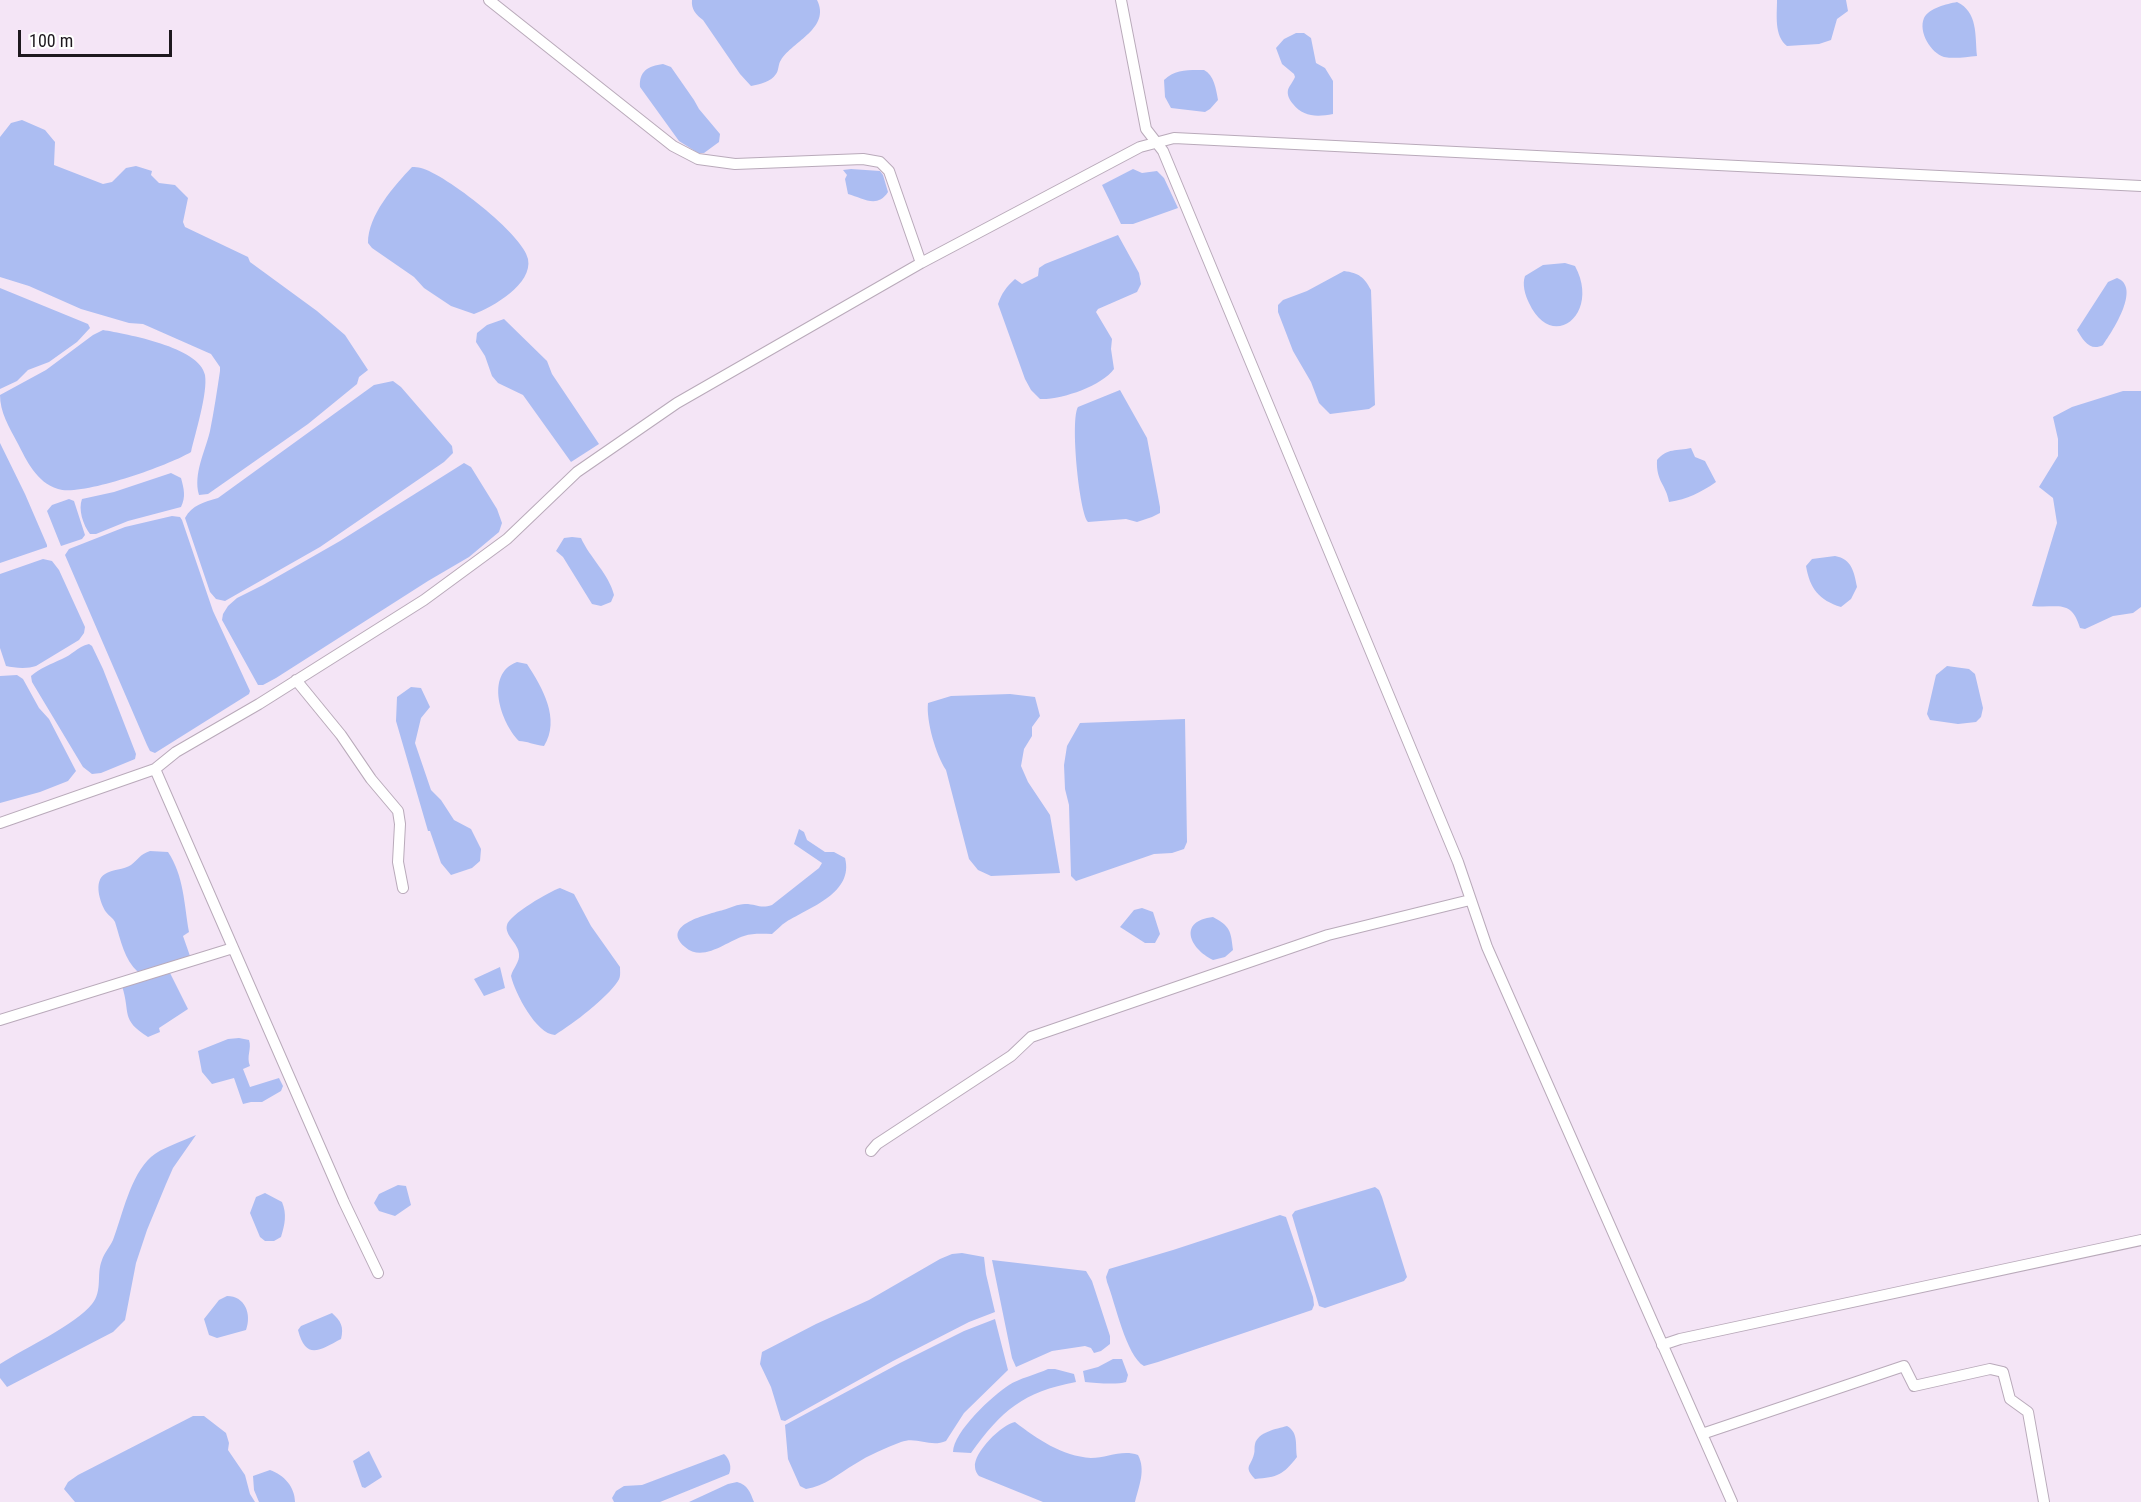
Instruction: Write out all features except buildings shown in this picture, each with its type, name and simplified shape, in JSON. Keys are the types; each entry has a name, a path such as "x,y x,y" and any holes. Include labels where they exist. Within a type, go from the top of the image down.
{"street":[{"path":"489,0 673,146 698,159 735,164 863,159 880,162 889,171 921,263"},
{"path":"1121,0 1146,129 1163,151 1458,862 1487,947 1732,1502"},
{"path":"0,823 155,770 176,752 424,600 507,539 577,472 677,403 921,263 1140,147 1156,142 1174,138 2141,186"},
{"path":"296,680 398,811 400,824 398,862 403,888"},
{"path":"155,770 344,1202 378,1273"},
{"path":"871,1151 877,1144 1011,1056 1031,1037 1328,935 1470,900"},
{"path":"0,1020 233,948"},
{"path":"1662,1345 1680,1339 2141,1240"},
{"path":"1702,1434 1904,1366 1914,1386 1990,1369 2003,1372 2010,1399 2028,1412 2044,1502"}],"water":[{"path":"692,0 817,0 820,10 819,19 809,33 780,62 774,77 751,86 695,12"},
{"path":"1777,0 1846,0 1848,11 1837,19 1831,40 1819,44 1787,46 1778,31"},
{"path":"1957,2 1964,6 1972,18 1977,56 1944,57 1930,47 1924,35 1923,24 1926,15 1939,7"},
{"path":"1296,33 1304,33 1311,38 1316,63 1325,68 1333,81 1333,114 1316,116 1306,114 1289,99 1288,90 1295,77 1282,64 1276,48 1284,39"},
{"path":"663,64 671,67 699,109 720,134 719,142 704,153 698,153 679,141 640,87 641,77 646,70"},
{"path":"1204,70 1212,79 1218,100 1205,112 1171,108 1165,97 1164,80 1178,72"},
{"path":"22,120 45,130 55,142 54,165 103,184 112,182 126,168 136,166 152,171 151,175 159,183 175,185 188,198 183,222 185,227 248,257 250,262 317,311 345,335 368,370 359,377 357,384 308,424 208,494 199,495 197,479 210,431 220,371 220,367 211,354 143,324 129,323 81,309 29,286 0,277 0,137 11,123"},
{"path":"412,167 432,173 464,193 499,221 523,248 528,259 528,268 518,286 501,300 474,314 451,306 424,288 414,277 368,243 369,232 377,212 390,192"},
{"path":"1133,169 1142,173 1157,171 1164,178 1178,208 1133,224 1121,224 1102,185"},
{"path":"843,170 880,171 888,192 884,197 874,201 848,194 845,179 847,175"},
{"path":"1118,235 1139,273 1141,284 1137,292 1098,309 1096,312 1112,339 1114,369 1100,381 1080,391 1040,399 1025,379 998,304 1001,297 1015,279 1022,284 1038,276 1039,268 1045,264"},
{"path":"1565,263 1575,266 1581,283 1582,299 1578,312 1570,321 1561,326 1550,325 1539,318 1529,303 1524,290 1524,279 1525,276 1543,265"},
{"path":"1344,271 1360,276 1371,290 1375,405 1369,409 1330,414 1319,403 1311,382 1293,351 1278,312 1278,305 1283,300 1307,291"},
{"path":"2117,278 2124,283 2126,290 2123,309 2103,345 2091,346 2084,341 2077,330 2108,282"},
{"path":"0,288 88,324 90,328 77,342 49,362 28,370 17,381 0,389"},
{"path":"504,319 547,361 552,374 599,444 571,462 523,395 498,383 492,376 485,356 476,342 477,333 487,325"},
{"path":"103,330 161,344 190,357 200,365 205,375 205,392 191,452 146,472 105,484 69,490 58,489 50,486 38,476 29,463 11,431 0,395 46,370"},
{"path":"393,381 401,387 452,446 453,453 444,462 320,547 225,601 216,599 210,592 185,518 191,510 218,498 374,385"},
{"path":"1120,390 1147,438 1160,513 1137,522 1126,519 1088,522 1079,484 1075,446 1076,415 1078,407"},
{"path":"2123,391 2141,391 2141,607 2133,613 2113,616 2085,629 2080,628 2072,612 2067,609 2056,606 2032,606 2057,523 2053,498 2039,487 2058,456 2058,439 2053,417 2072,407"},
{"path":"0,443 47,547 0,563"},
{"path":"1691,448 1695,457 1705,461 1716,482 1694,495 1669,502 1658,473 1657,460 1668,452"},
{"path":"464,463 471,467 497,509 502,523 499,532 469,557 276,678 263,685 258,685 222,620 228,606 237,598 340,541"},
{"path":"171,473 181,478 184,500 181,507 90,534 82,517 82,499 114,492"},
{"path":"69,499 74,501 85,535 82,539 61,546 47,511 52,505"},
{"path":"172,516 180,517 182,520 213,611 250,691 249,694 155,753 150,751 147,745 65,555 69,549 125,527"},
{"path":"564,538 581,538 608,580 614,595 611,602 601,606 592,604 563,557 556,551"},
{"path":"1835,556 1849,563 1857,587 1851,599 1841,607 1827,601 1817,593 1810,581 1806,566 1812,559"},
{"path":"43,559 52,561 59,570 85,627 84,633 79,640 36,666 21,668 6,666 0,648 0,574"},
{"path":"89,644 103,669 136,754 135,759 101,773 92,774 83,767 32,682 31,676"},
{"path":"517,662 527,664 547,704 551,725 544,746 519,741 506,723 502,711 498,688 501,677 507,668"},
{"path":"1947,666 1969,669 1975,674 1983,708 1981,717 1976,722 1958,724 1930,720 1927,714 1936,675"},
{"path":"17,675 23,679 39,708 49,719 76,771 68,781 40,792 0,803 0,676"},
{"path":"411,687 421,688 430,707 421,718 415,743 431,790 441,800 454,820 471,829 481,849 480,861 472,868 451,875 441,863 430,831 428,831 396,721 397,697"},
{"path":"1010,694 1035,697 1040,716 1032,727 1032,736 1024,749 1021,766 1028,782 1050,815 1060,873 991,876 978,870 969,859 946,770 932,738 928,703 951,696"},
{"path":"1185,719 1187,842 1184,849 1172,853 1154,854 1076,881 1071,876 1069,805 1065,789 1064,765 1067,746 1080,723"},
{"path":"799,829 804,832 807,840 825,852 834,852 845,858 846,870 837,890 828,898 784,923 772,934 747,935 707,952 699,953 685,947 679,939 678,932 689,922 740,905 764,907 772,905 819,868 822,863 794,844"},
{"path":"150,851 168,852 177,871 183,890 189,932 183,936 190,956 138,972 126,955 115,922 104,908 98,887 101,877 105,874 128,867"},
{"path":"560,888 574,894 591,926 620,967 620,974 613,988 598,1003 555,1035 541,1028 527,1012 517,992 511,976 519,954 509,936 507,925 515,915 539,898"},
{"path":"1142,908 1153,912 1160,934 1155,943 1145,943 1120,927 1134,910"},
{"path":"1213,917 1229,930 1233,950 1225,957 1213,960 1198,949 1193,942 1191,929 1202,920"},
{"path":"500,967 505,988 484,996 474,979"},
{"path":"170,973 188,1009 159,1028 160,1032 148,1037 139,1031 130,1020 122,986"},
{"path":"228,1039 249,1040 250,1043 250,1066 243,1069 250,1087 279,1078 283,1086 281,1091 262,1102 243,1104 234,1078 212,1084 202,1072 198,1051"},
{"path":"196,1135 173,1168 147,1230 136,1263 125,1320 113,1332 7,1387 0,1378 0,1364 74,1320 92,1304 97,1294 100,1265 113,1240 132,1185 144,1165 160,1151"},
{"path":"398,1185 406,1186 411,1205 395,1216 379,1211 374,1203 379,1194"},
{"path":"1375,1187 1382,1197 1407,1277 1404,1281 1325,1308 1319,1306 1292,1215 1295,1211"},
{"path":"265,1193 282,1202 285,1211 281,1237 274,1241 265,1241 260,1237 250,1213 256,1197"},
{"path":"1280,1215 1286,1217 1313,1297 1312,1310 1144,1366 1126,1340 1107,1282 1109,1269"},
{"path":"962,1253 984,1257 995,1312 969,1322 785,1421 781,1420 771,1387 760,1364 762,1352 869,1300 940,1259"},
{"path":"992,1260 1086,1271 1092,1281 1110,1336 1110,1344 1094,1353 1091,1348 1085,1346 1052,1351 1016,1367 1012,1358"},
{"path":"227,1296 238,1299 246,1307 248,1324 246,1330 217,1338 209,1335 204,1319 219,1300"},
{"path":"332,1313 341,1325 341,1339 327,1347 315,1350 305,1346 298,1330 301,1326"},
{"path":"995,1319 1008,1370 964,1413 946,1441 940,1443 913,1440 901,1442 883,1449 819,1485 806,1489 800,1486 788,1459 785,1425 900,1363 964,1331"},
{"path":"1113,1359 1122,1359 1128,1375 1126,1382 1112,1384 1085,1382 1083,1371 1098,1367"},
{"path":"1048,1369 1074,1374 1076,1382 1042,1391 1015,1405 993,1425 971,1453 953,1452 966,1425 993,1397 1013,1383"},
{"path":"193,1416 204,1416 226,1433 229,1443 228,1450 245,1475 250,1494 255,1502 75,1502 64,1489 68,1482 78,1475"},
{"path":"1015,1422 1041,1440 1080,1457 1097,1458 1120,1453 1138,1455 1142,1472 1135,1502 1043,1502 979,1476 975,1469 976,1461 983,1447 1003,1428"},
{"path":"1287,1426 1295,1436 1297,1457 1288,1468 1279,1474 1255,1479 1251,1475 1249,1466 1257,1440 1268,1432"},
{"path":"369,1451 382,1477 365,1488 362,1487 353,1461"},
{"path":"724,1454 730,1464 729,1474 660,1502 614,1502 612,1498 616,1491 624,1486 642,1485"},
{"path":"270,1470 288,1482 295,1502 259,1502 254,1490 253,1476"},
{"path":"737,1482 746,1487 754,1502 689,1502 728,1484"}]}
